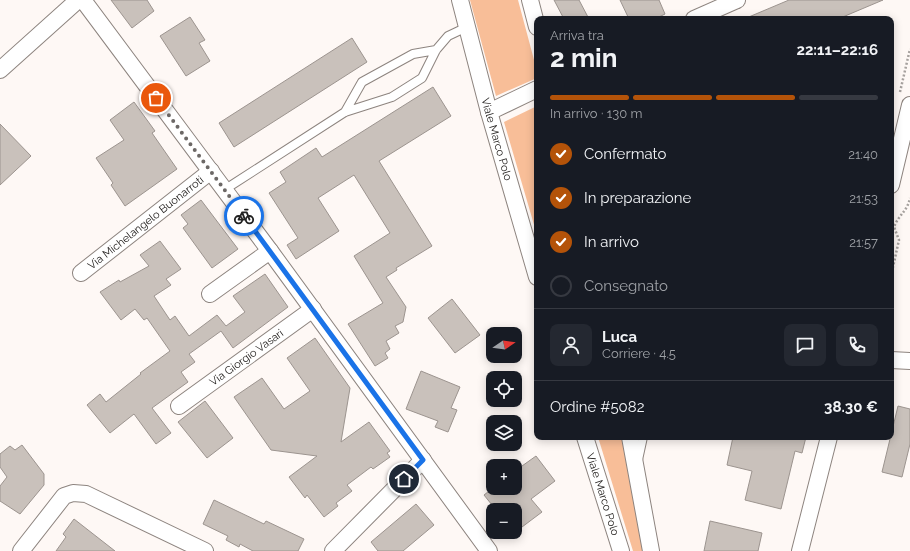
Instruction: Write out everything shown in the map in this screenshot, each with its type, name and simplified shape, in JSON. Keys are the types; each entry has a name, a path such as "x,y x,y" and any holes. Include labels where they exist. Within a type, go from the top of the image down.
{"street":[{"path":"0,70 78,0"},
{"path":"83,0 270,251 489,551"},
{"name":"Viale Marco Polo","path":"460,0 489,112 534,267"},
{"path":"530,0 534,16"},
{"path":"701,16 737,0"},
{"path":"489,112 534,90"},
{"path":"894,167 905,99"},
{"name":"Via Michelangelo Buonarroti","path":"81,274 211,172"},
{"path":"210,294 270,251"},
{"name":"Via Giorgio Vasari","path":"179,406 312,309"},
{"path":"894,360 910,361"},
{"name":"Viale Marco Polo","path":"586,440 621,551"},
{"path":"631,440 651,551"},
{"path":"800,551 828,440"},
{"path":"333,551 423,460"},
{"path":"21,551 64,496 73,493 86,494 205,551"}],"lane":[{"path":"224,190 346,112 392,97 422,78 436,50 448,36 467,27"},
{"path":"346,112 362,82 413,54 436,50"},
{"path":"636,468 642,440"}],"path":[{"path":"905,99 910,49"},
{"path":"894,262 899,240 894,227 897,219 908,207 910,198"}],"shaded area":[{"path":"470,0 518,0 534,60 534,79 496,96"},
{"path":"534,107 534,225 504,122"},
{"path":"599,440 624,440 645,551 633,551"}],"building":[{"path":"111,0 147,0 154,11 132,28"},
{"path":"554,0 579,0 587,16 562,16"},
{"path":"620,0 659,0 665,14 661,16 628,16"},
{"path":"789,0 883,0 845,16 751,16"},
{"path":"190,17 205,40 199,43 210,61 186,76 160,36"},
{"path":"352,38 367,62 234,147 219,123"},
{"path":"433,87 451,116 379,161 432,246 396,268 397,270 386,277 406,307 403,322 395,326 399,333 386,341 390,349 385,353 388,358 375,366 348,324 383,303 354,256 390,233 354,175 318,198 339,231 296,259 287,245 298,238 269,193 286,182 280,172 316,148 322,157"},
{"path":"134,102 155,131 152,133 177,169 125,206 111,185 113,183 96,158 124,140 110,120"},
{"path":"0,124 31,156 0,185"},
{"path":"201,200 238,249 212,268 183,228 188,224 181,215"},
{"path":"160,241 181,269 166,279 171,285 154,296 170,320 175,316 189,336 217,315 226,326 245,312 233,296 265,274 288,307 233,348 221,331 189,354 195,362 181,372 188,382 152,408 171,433 156,444 134,414 110,433 87,405 100,394 106,402 141,374 140,373 170,351 147,318 144,320 135,309 121,320 100,292 119,280 120,282 149,266 140,255"},
{"path":"452,299 480,335 455,353 428,318"},
{"path":"315,338 350,388 341,442 369,422 390,451 387,453 390,457 373,469 371,467 347,485 352,491 336,503 338,506 324,517 307,495 305,498 289,477 317,456 271,450 234,397 262,378 284,409 310,391 287,358"},
{"path":"421,371 460,387 451,408 457,410 448,432 435,427 438,421 406,409"},
{"path":"205,401 233,438 207,458 178,422"},
{"path":"898,406 910,409 910,444 902,477 882,472 890,440 894,440 894,422"},
{"path":"732,440 805,440 802,453 795,451 781,509 745,500 752,471 727,465"},
{"path":"22,445 44,474 44,485 20,514 0,501 0,486 7,477 0,467 0,454 10,446 15,450"},
{"path":"536,456 555,481 531,499 542,512 522,527 522,503 490,503 484,495 486,493 486,495 522,495 522,466"},
{"path":"214,500 264,524 266,521 304,539 298,551 253,551 240,544 239,547 226,540 228,536 203,524"},
{"path":"416,504 434,525 403,551 378,551 371,542"},
{"path":"74,519 115,551 56,551 66,537 63,534"},
{"path":"710,521 762,533 758,551 704,551"}],"way so far":[{"path":"156,98 244,216"}],"route":[{"path":"244,216 423,460 404,479"}]}
